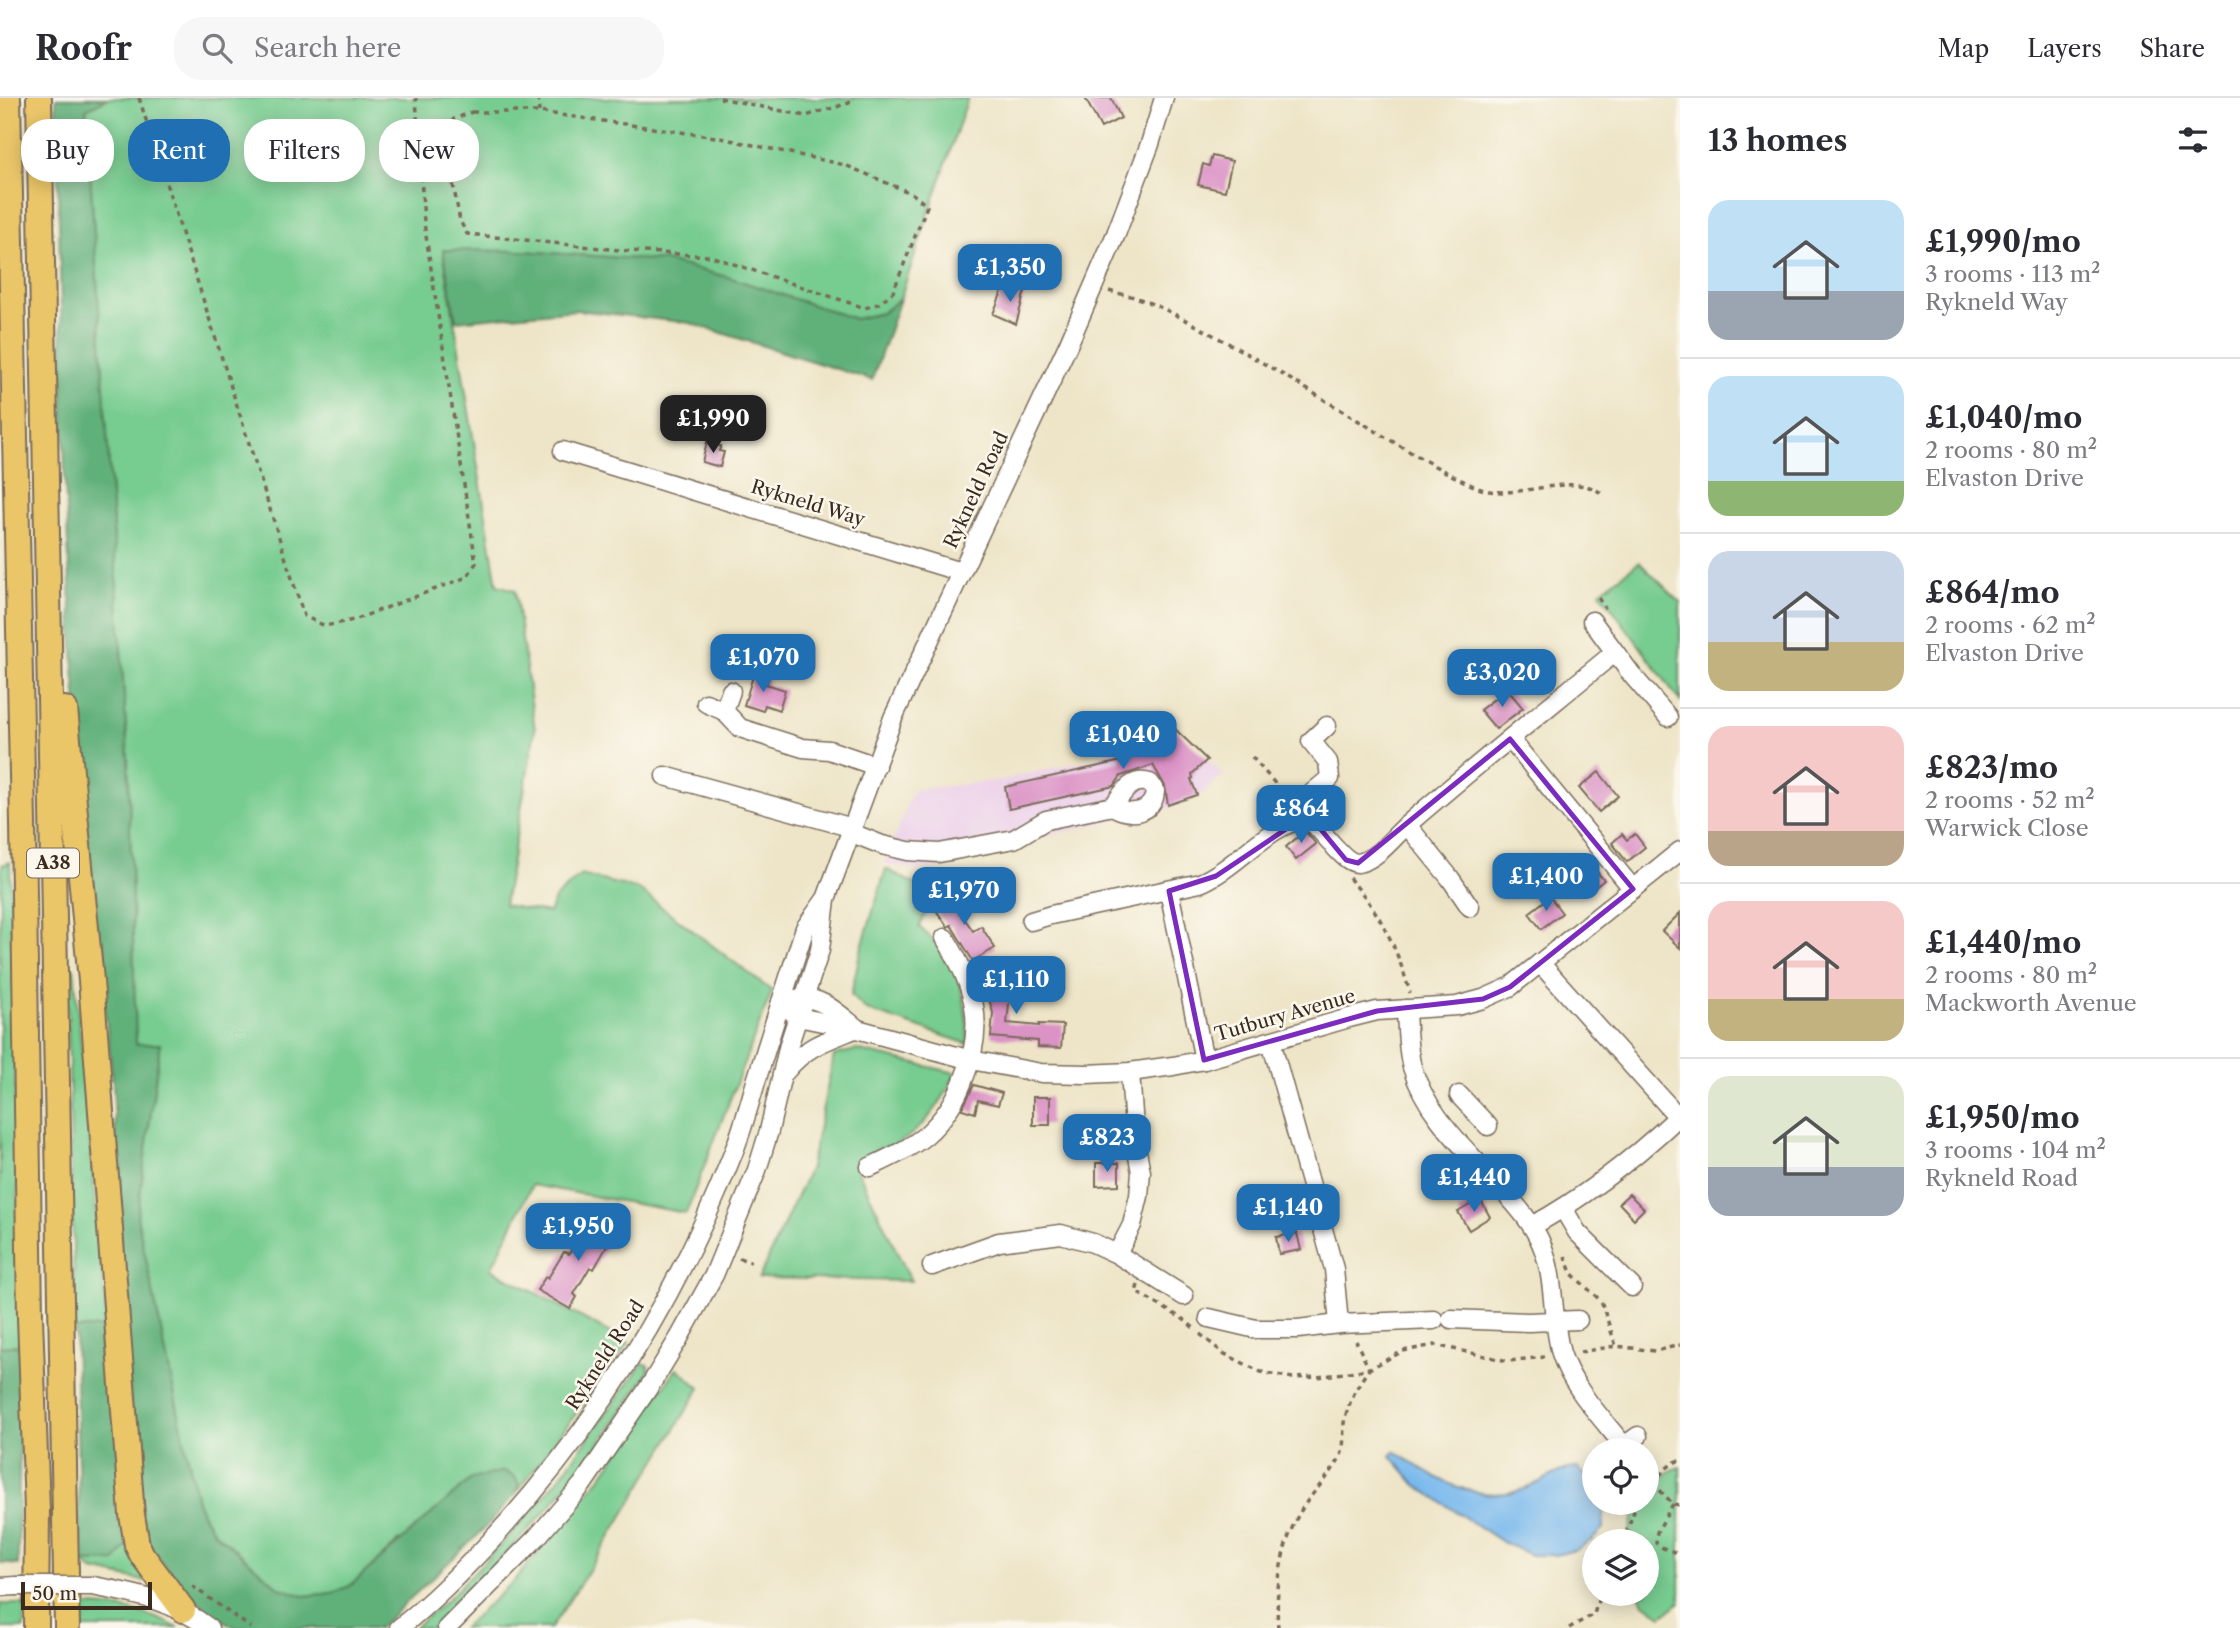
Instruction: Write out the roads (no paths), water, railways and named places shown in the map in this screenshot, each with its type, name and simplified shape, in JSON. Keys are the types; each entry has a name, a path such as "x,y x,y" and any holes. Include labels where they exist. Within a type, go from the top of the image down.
{"highway":[{"name":"A38","path":"8,98 30,1317 37,1510 36,1628"},
{"name":"A38","path":"39,98 67,1628"},
{"path":"0,462 1,410 13,296"},
{"path":"48,585 67,725 91,981 132,1515 137,1545 142,1555 183,1610"}],"street":[{"name":"Rykneld Road","path":"447,1628 537,1537 582,1485 670,1353 714,1275 757,1170 789,1044 820,950 826,899 893,718 1094,286 1150,144 1164,98"},
{"name":"Rykneld Way","path":"563,451 961,572"},
{"path":"1592,621 1614,653 1668,717"},
{"path":"1031,921 1169,891 1216,876 1278,830 1304,819 1318,826 1346,860 1358,863 1374,855 1614,653"},
{"path":"724,711 731,691"},
{"path":"706,703 724,711 740,728 803,748 829,750 876,765"},
{"path":"1304,819 1311,794 1330,778 1328,762 1311,741 1327,726"},
{"path":"1510,739 1633,889"},
{"path":"665,775 852,830 882,845 908,851 939,853 1014,839 1046,820 1113,806"},
{"path":"1407,825 1450,878 1469,907"},
{"name":"Tutbury Avenue","path":"781,1002 798,1017 857,1029 971,1060 1041,1073 1130,1072 1204,1060 1349,1017 1457,1006 1483,999 1510,987 1680,851"},
{"path":"1169,891 1204,1060"},
{"name":"Rykneld Road","path":"399,1628 474,1558 516,1514 585,1426 643,1336 686,1259 733,1153 804,928 826,899"},
{"path":"870,1167 902,1152 927,1134 948,1111 971,1060 977,1032 975,1006 968,979 945,938"},
{"path":"1532,1226 1563,1208 1679,1118 1540,963"},
{"path":"781,1002 804,997"},
{"name":"Tutbury Avenue","path":"804,997 830,1006 857,1029"},
{"path":"1410,1009 1412,1065 1419,1086 1445,1125 1532,1226 1541,1243 1549,1271 1562,1356 1575,1383 1624,1446 1638,1436"},
{"path":"783,1075 797,1057 810,1047 857,1029"},
{"path":"1270,1041 1334,1269 1343,1324"},
{"path":"1117,1254 1132,1225 1141,1172 1135,1141 1130,1072"},
{"path":"1445,1125 1464,1101 1488,1126"},
{"path":"1563,1208 1577,1233 1632,1287"},
{"path":"932,1266 999,1242 1061,1234 1093,1243 1117,1254 1184,1296"},
{"path":"686,1259 714,1275"},
{"path":"1209,1318 1256,1329 1443,1320 1578,1320"},
{"path":"643,1336 670,1353"},
{"path":"8,1587 93,1586 151,1597 183,1610 209,1628"}],"water":[{"path":"1395,1451 1441,1480 1474,1492 1491,1494 1527,1488 1558,1472 1578,1468 1582,1472 1582,1515 1603,1515 1603,1529 1582,1529 1582,1546 1576,1550 1555,1555 1531,1555 1502,1542 1416,1485 1391,1456"}]}
